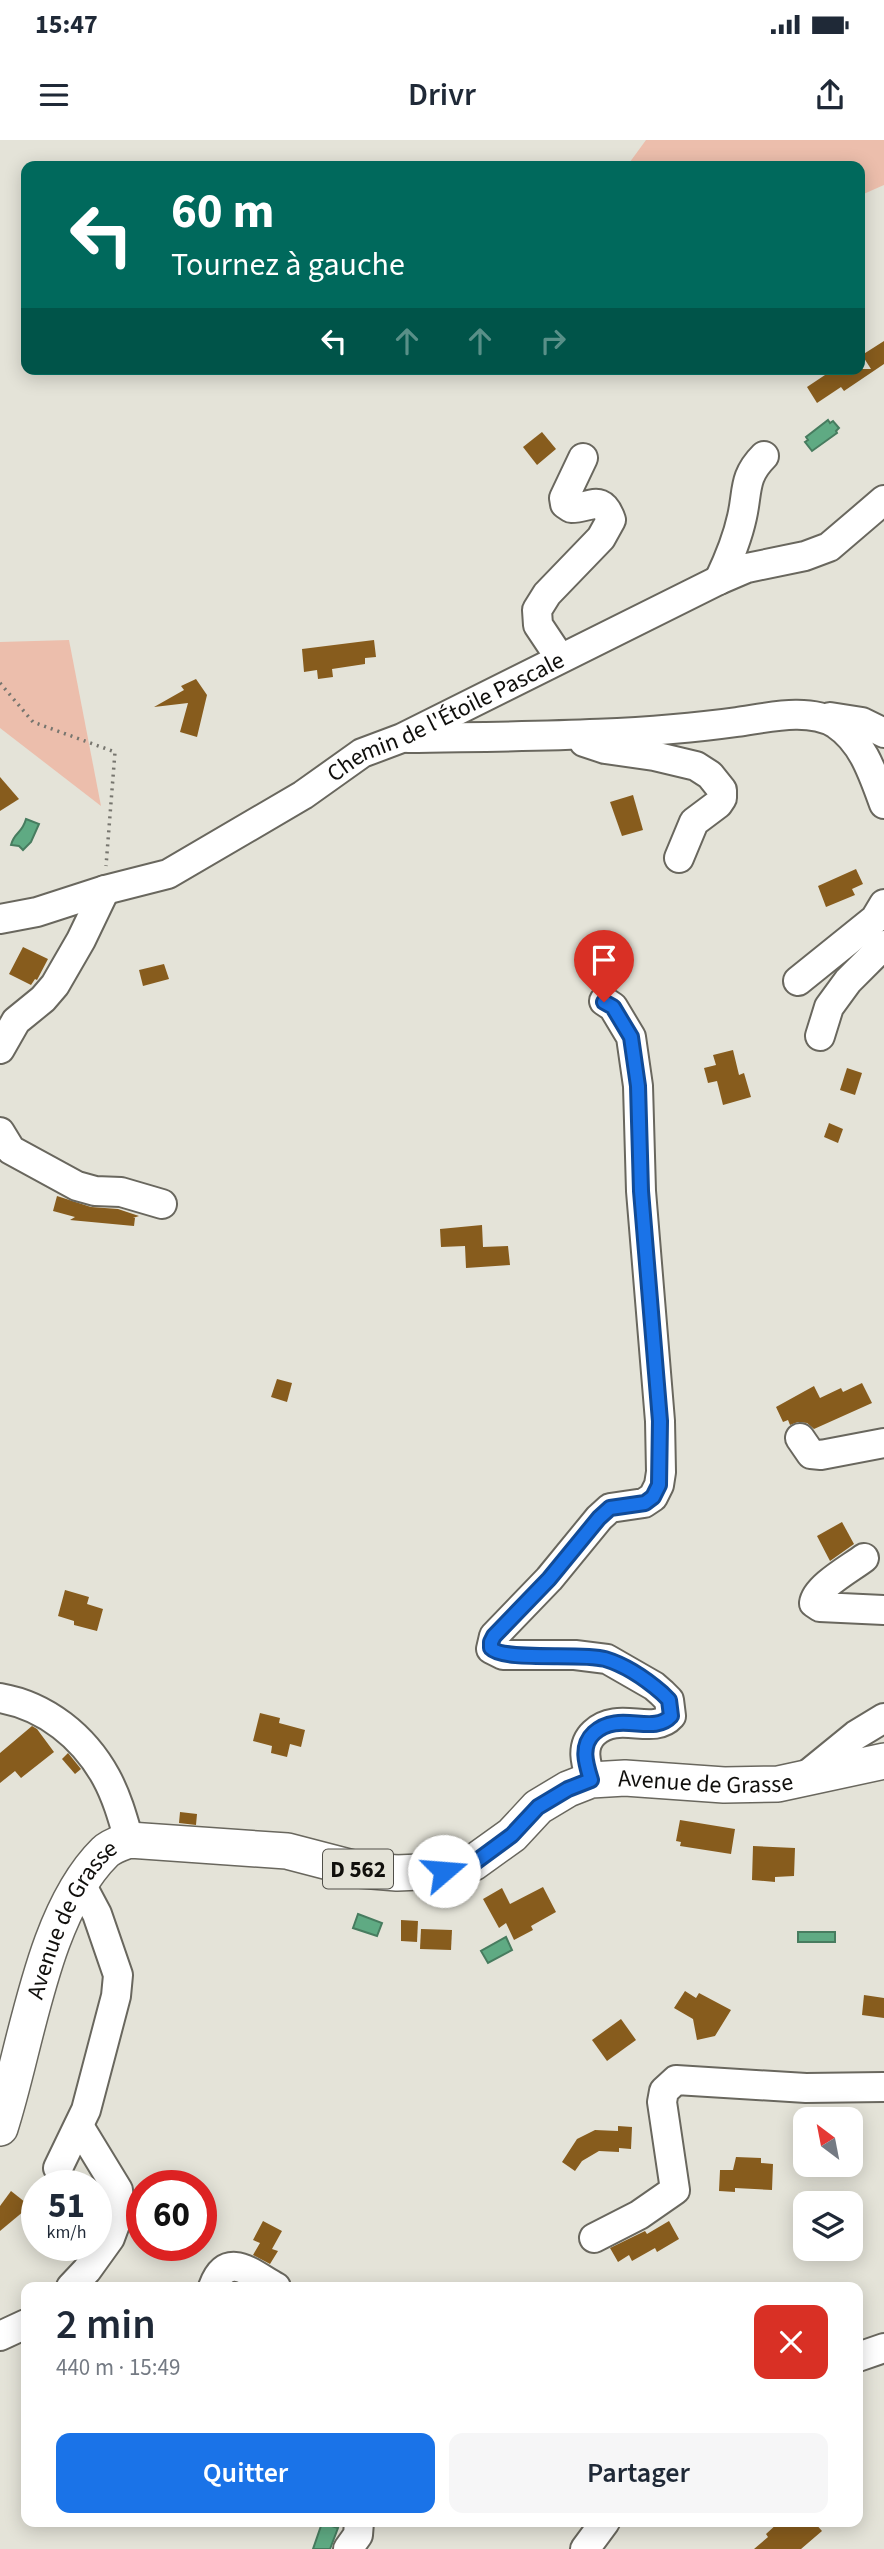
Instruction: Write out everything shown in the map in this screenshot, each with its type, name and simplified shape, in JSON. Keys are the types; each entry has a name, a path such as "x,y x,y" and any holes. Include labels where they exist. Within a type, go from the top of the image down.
{"main road":[{"name":"Avenue de Grasse","path":"0,2128 13,2089 34,1997 64,1913 80,1882 107,1849 129,1840 287,1851 360,1870 397,1873 444,1871 474,1863 512,1835 538,1807 568,1789 591,1780 778,1784 884,1761"}],"street":[{"path":"719,580 733,551 743,515 748,478 754,466 764,456"},
{"path":"560,658 538,625 537,610 547,594 601,538 611,520 608,511 594,502 571,508 565,504 564,498 583,458"},
{"name":"Chemin de l'Étoile Pascale","path":"0,919 37,912 104,890 168,874 303,795 362,753 402,738 719,580 747,568 805,556 830,547 884,499"},
{"path":"402,738 565,735 810,716 847,718 884,733"},
{"path":"810,716 834,723 856,742 870,767 884,804"},
{"path":"565,735 605,749 654,756 696,766 710,775 722,790 722,798 694,822 679,858"},
{"path":"0,1049 16,1021 43,999 55,985 81,940 104,890"},
{"path":"799,981 875,919 884,904"},
{"path":"820,1036 830,1007 848,981 884,945"},
{"path":"591,1780 585,1751 588,1740 595,1732 614,1722 666,1722 671,1716 669,1700 654,1686 607,1660 575,1655 503,1655 491,1648 491,1642 549,1579 599,1518 610,1508 645,1503 653,1497 659,1485 660,1421 641,1191 638,1086 631,1037 613,1007 604,1002"},
{"path":"0,1132 11,1150 31,1158 77,1186 96,1191 121,1192 162,1203"},
{"path":"800,1438 811,1454 821,1455 884,1443"},
{"path":"864,1558 822,1588 815,1596 814,1603 820,1607 884,1610"},
{"path":"0,1698 23,1702 47,1713 73,1735 106,1777 119,1805 129,1840"},
{"path":"802,1779 856,1735 884,1718"},
{"path":"58,2168 86,2110 110,2022 118,1975 97,1914 80,1882"},
{"path":"594,2238 639,2215 675,2190 662,2102 664,2091 676,2080 806,2088 884,2087"},
{"path":"76,2282 110,2238 120,2211 118,2190 79,2126"},
{"path":"215,2282 224,2268 233,2266 267,2282"},
{"path":"0,2336 21,2326"},
{"path":"863,2355 884,2348"},
{"path":"348,2549 358,2535 359,2527"},
{"path":"585,2549 601,2527"}],"path":[{"path":"0,683 33,722 115,752 104,890"}],"shaded area":[{"path":"646,140 884,140 884,185 865,193 865,161 631,161"},
{"path":"828,420 830,423 833,421 839,428 837,433 812,451 805,442 808,440 806,437"},
{"path":"69,640 101,806 0,728 0,642"},
{"path":"26,819 39,824 31,842 23,850 19,846 11,845"},
{"path":"358,1914 382,1923 377,1936 353,1928"},
{"path":"798,1932 835,1932 835,1942 798,1942"},
{"path":"506,1937 512,1950 488,1963 481,1951"},
{"path":"321,2527 338,2528 330,2549 313,2549"}],"building":[{"path":"884,341 884,364 844,391 841,387 817,403 807,387 825,375 865,375 865,369 871,369 865,360 865,353"},
{"path":"542,432 556,449 537,465 523,447"},
{"path":"374,640 376,657 365,658 365,664 332,669 333,677 318,679 317,670 304,672 302,649"},
{"path":"196,679 207,695 197,737 180,732 188,703 154,707 184,690 181,686"},
{"path":"0,777 19,799 0,811"},
{"path":"633,795 643,830 622,836 610,802"},
{"path":"856,869 863,884 852,889 855,895 826,907 818,886"},
{"path":"23,947 48,959 37,980 31,985 9,974"},
{"path":"164,964 169,979 143,986 139,970"},
{"path":"733,1050 739,1075 744,1073 751,1097 723,1105 717,1081 708,1083 704,1068 716,1065 713,1055"},
{"path":"847,1068 862,1073 855,1095 840,1090"},
{"path":"829,1123 843,1129 838,1143 824,1137"},
{"path":"57,1196 91,1207 118,1209 139,1216 133,1218 134,1226 70,1220 75,1217 53,1211"},
{"path":"482,1225 483,1247 508,1246 510,1265 466,1268 465,1246 441,1247 440,1229"},
{"path":"277,1379 292,1383 287,1402 271,1397"},
{"path":"862,1383 872,1403 814,1429 807,1423 790,1425 788,1420 783,1422 776,1407 814,1386 820,1398 841,1388 843,1392"},
{"path":"842,1522 854,1544 830,1561 817,1536"},
{"path":"65,1590 89,1597 87,1604 103,1609 97,1631 74,1625 74,1621 58,1616"},
{"path":"260,1713 280,1718 279,1723 305,1730 301,1747 290,1744 287,1757 271,1753 272,1746 253,1741"},
{"path":"32,1726 54,1752 21,1778 15,1771 0,1783 0,1753"},
{"path":"68,1753 81,1769 75,1774 62,1759"},
{"path":"180,1812 197,1814 196,1825 179,1823"},
{"path":"680,1820 735,1829 731,1854 680,1846 681,1842 676,1841"},
{"path":"753,1846 795,1848 794,1876 775,1877 775,1882 752,1880"},
{"path":"543,1887 556,1912 531,1926 533,1930 514,1940 506,1923 499,1928 483,1899 502,1888 510,1904"},
{"path":"401,1920 418,1921 417,1942 401,1941"},
{"path":"421,1929 452,1930 451,1950 420,1949"},
{"path":"685,1991 696,1998 699,1993 731,2010 715,2036 697,2040 693,2019 674,2008"},
{"path":"864,1995 884,1998 884,2018 862,2015"},
{"path":"621,2019 636,2040 607,2061 592,2040"},
{"path":"618,2126 632,2127 631,2149 619,2148 619,2152 599,2151 582,2161 575,2171 562,2162 577,2139 595,2130 618,2131"},
{"path":"736,2157 761,2158 761,2163 773,2164 772,2190 735,2188 735,2192 719,2191 720,2170 733,2170"},
{"path":"11,2191 21,2199 21,2214 0,2231 0,2206"},
{"path":"263,2221 282,2231 272,2249 278,2251 270,2264 253,2255 260,2243 253,2240"},
{"path":"669,2221 679,2239 657,2252 655,2248 632,2261 629,2255 618,2262 610,2248 645,2231 647,2234"},
{"path":"774,2527 818,2527 822,2531 801,2549 754,2549 768,2537 766,2534"}],"route":[{"path":"444,1871 474,1863 512,1835 538,1807 568,1789 591,1780 585,1751 588,1740 604,1725 614,1722 656,1724 666,1722 671,1716 669,1700 662,1693 607,1660 575,1655 503,1655 495,1653 491,1648 494,1636 549,1579 599,1518 610,1508 645,1503 653,1497 659,1485 660,1421 641,1191 638,1086 631,1037 621,1017 613,1007 604,1002"}]}
